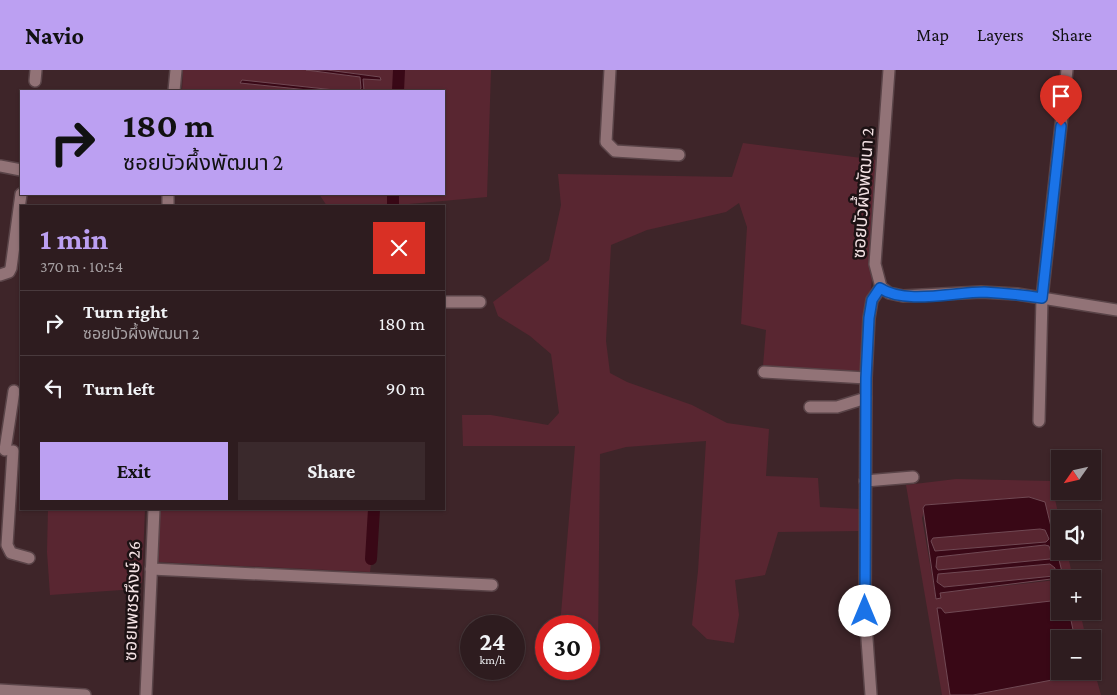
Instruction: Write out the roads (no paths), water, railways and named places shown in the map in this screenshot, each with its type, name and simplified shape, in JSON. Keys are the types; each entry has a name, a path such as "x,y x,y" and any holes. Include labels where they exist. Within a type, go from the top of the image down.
{"street":[{"path":"174,90 176,70"},
{"path":"610,70 606,142 610,148 615,151 679,155"},
{"name":"ซอยบัวผึ้งพัฒนา 2","path":"880,288 876,264 889,70"},
{"path":"1039,421 1042,298 1067,70"},
{"path":"0,166 20,170"},
{"path":"0,275 9,272 11,268 21,195"},
{"path":"871,695 865,611 865,481 866,378 869,318 872,300 880,288 889,294 903,296 981,292 1042,298 1117,310"},
{"path":"445,302 480,302"},
{"path":"764,372 866,378"},
{"path":"14,391 7,545 11,553 29,558"},
{"path":"810,407 837,407 866,398"},
{"path":"865,481 913,477"},
{"name":"ซอยเพชรหึงษ์ 26","path":"146,695 154,510"},
{"path":"150,569 492,585"},
{"path":"0,690 85,695"}],"waterway":[{"path":"398,90 399,70"},
{"path":"393,195 393,205"},
{"path":"371,559 374,510"}]}
